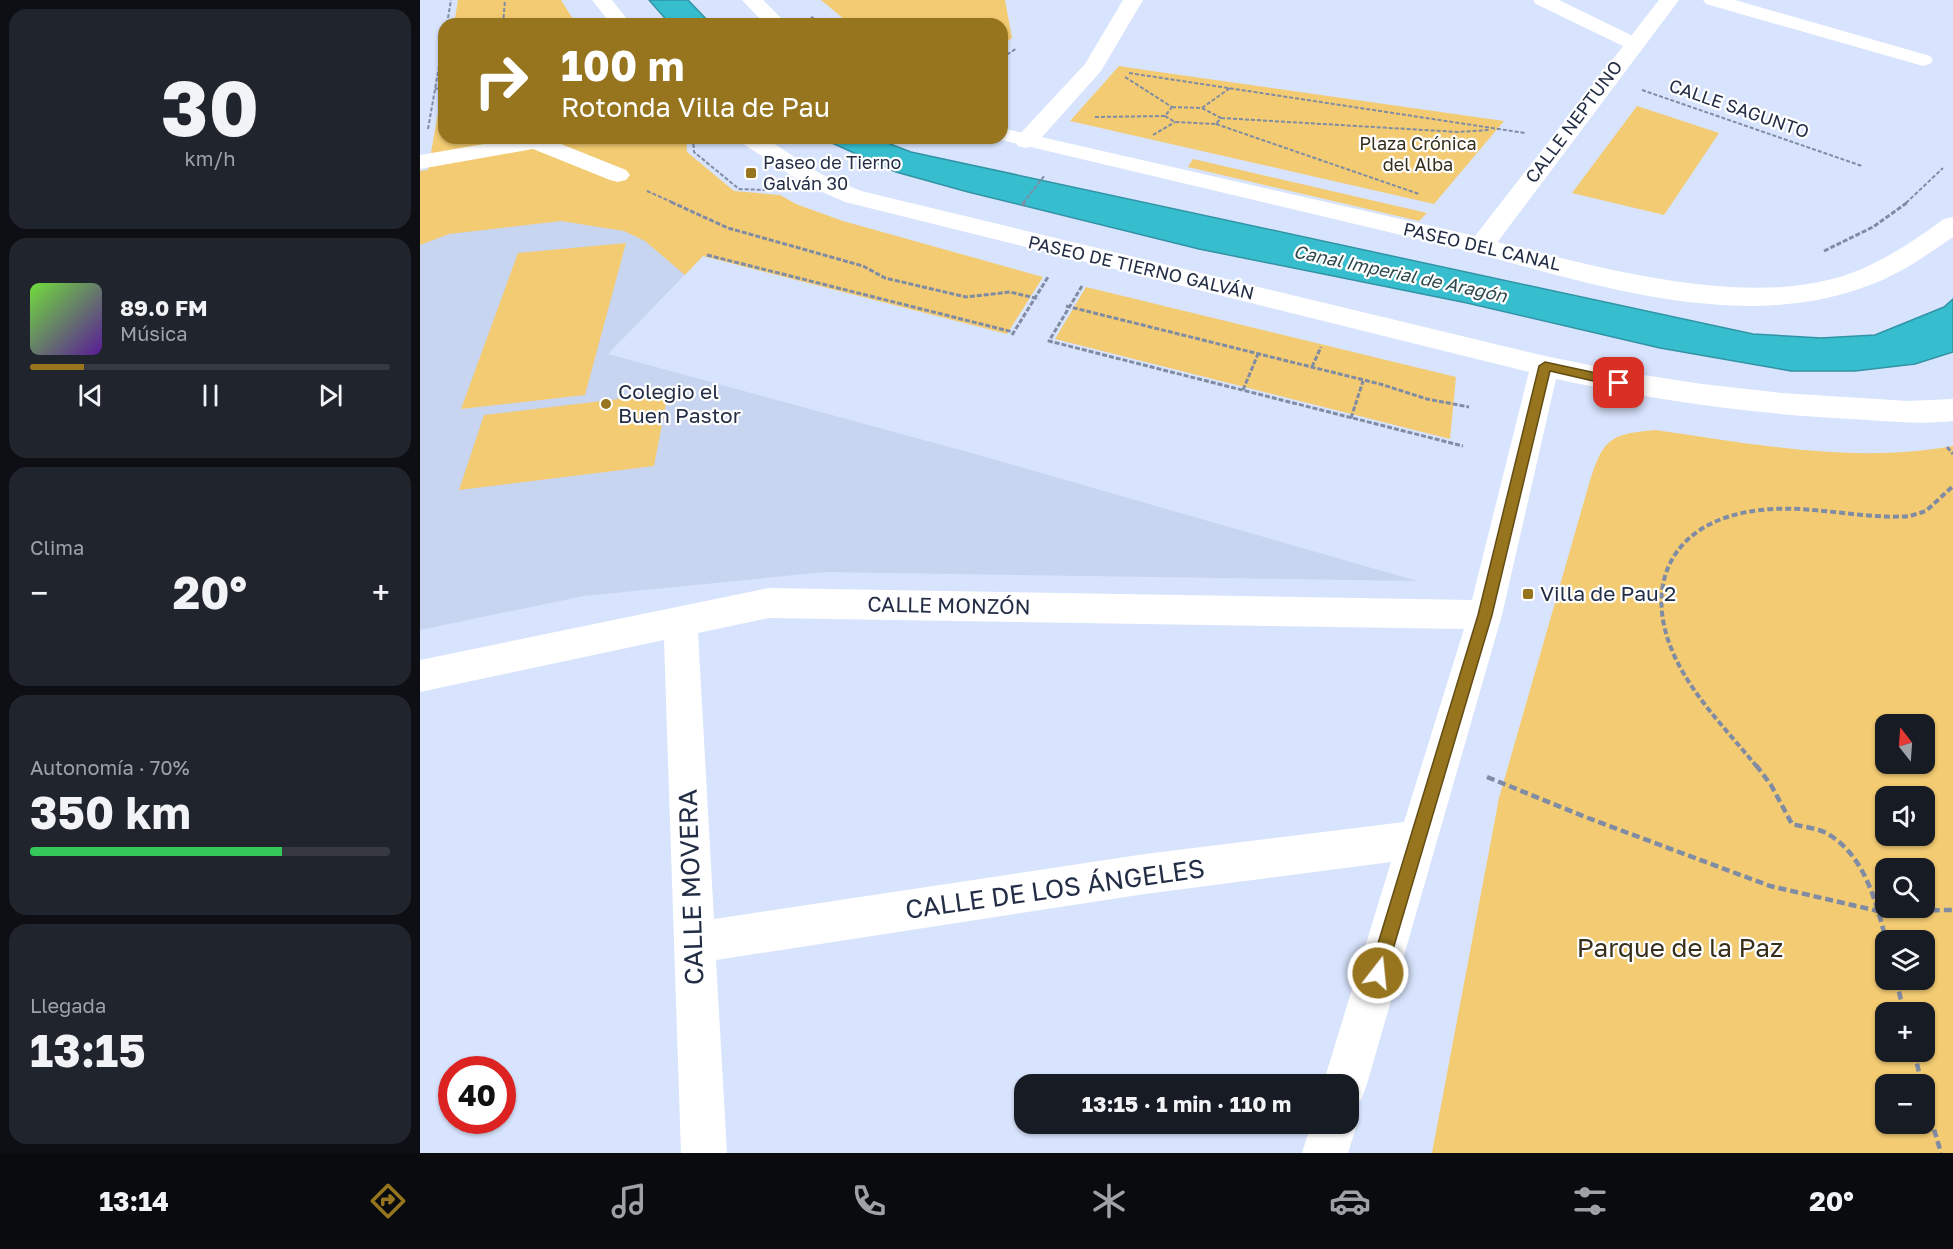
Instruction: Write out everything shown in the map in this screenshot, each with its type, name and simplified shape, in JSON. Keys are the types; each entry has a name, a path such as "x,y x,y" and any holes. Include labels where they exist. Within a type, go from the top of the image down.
{"street":[{"path":"602,0 616,18"},
{"path":"752,0 771,18"},
{"path":"1026,141 1094,67 1133,0"},
{"path":"1543,0 1634,44"},
{"name":"CALLE NEPTUNO","path":"1481,246 1669,0"},
{"path":"1713,0 1923,60"},
{"name":"PASEO DEL CANAL","path":"1008,136 1639,283 1695,293 1750,296 1789,294 1851,283 1880,271 1953,225"},
{"path":"422,159 512,144"},
{"path":"540,144 618,175"},
{"name":"PASEO DE TIERNO GALVÁN","path":"759,144 803,175 833,190 854,197 1619,383 1777,405 1926,412 1953,410"},
{"path":"1348,1074 1485,615 1545,366"},
{"name":"CALLE MONZÓN","path":"420,676 680,620 752,606 785,603 1485,615"},
{"name":"CALLE MOVERA","path":"680,620 704,1153"},
{"name":"CALLE DE LOS ÁNGELES","path":"693,943 1082,884 1357,846 1417,840"},
{"path":"1325,1153 1331,1134"}],"path":[{"path":"448,18 451,0"},
{"path":"504,18 505,0"},
{"path":"1008,54 1017,48"},
{"path":"422,159 438,72"},
{"path":"1125,77 1172,107 1202,108 1221,118 1458,132 1498,129 1127,73"},
{"name":"CALLE SAGUNTO","path":"1608,78 1862,166"},
{"path":"1202,108 1230,88"},
{"path":"1165,116 1172,107"},
{"path":"1084,117 1165,116 1175,122 1216,124 1426,197"},
{"path":"1216,124 1221,118"},
{"path":"1147,138 1175,122"},
{"path":"1820,252 1880,224 1918,195 1943,168"},
{"path":"618,175 621,179 728,228 864,266 885,278 966,297 1010,292 1037,299"},
{"path":"1018,210 1042,178"},
{"name":"PASEO DE TIERNO GALVÁN","path":"707,255 1012,334 1037,299 1052,272"},
{"name":"PASEO DE TIERNO GALVÁN","path":"1086,280 1068,306 1049,341 1463,446"},
{"path":"1068,306 1312,367 1427,399 1469,407"},
{"path":"1312,367 1322,344"},
{"path":"1243,390 1258,354"},
{"path":"1350,418 1363,381"},
{"path":"1875,903 1863,873 1844,846 1828,834 1792,824 1769,782 1684,675 1667,638 1663,580 1669,561 1678,548 1717,520 1749,511 1777,508 1888,517 1910,516 1923,513 1953,486"},
{"path":"1486,777 1770,886 1875,910"},
{"path":"1935,910 1953,910"},
{"path":"1935,1133 1941,1153"}],"shaded area":[{"name":"Colegio el Buen Pastor","path":"521,153 703,256 608,354 975,454 1417,581 826,572 584,596 420,630 420,171"}],"green space":[{"path":"458,0 561,0 572,18 455,18"},
{"path":"821,0 1005,0 1012,38 1008,41 1008,18 843,18"},
{"name":"Plaza Crónica del Alba","path":"1119,66 1504,121 1434,204 1070,121"},
{"path":"1637,106 1719,133 1664,215 1572,193"},
{"path":"438,112 438,144 686,144 687,152 734,191 780,195 796,204 843,221 1043,277 1007,334 703,256 685,275 645,241 624,231 561,221 449,234 420,245 420,171 428,170"},
{"path":"1193,159 1427,213 1419,221 1188,167"},
{"path":"626,243 585,395 461,409 518,253"},
{"path":"1086,287 1456,377 1450,439 1055,339"},
{"path":"668,393 654,466 459,490 484,415"},
{"name":"Parque de la Paz","path":"1655,430 1767,446 1841,453 1916,451 1953,446 1953,1153 1432,1153 1499,798 1589,484 1604,449 1617,437"}],"water":[{"path":"649,0 688,0 705,18 665,18"},
{"name":"Canal Imperial de Aragón","path":"834,144 890,144 911,152 1753,334 1821,338 1875,335 1944,307 1953,299 1953,352 1915,364 1855,371 1791,371 1660,348 1467,303 1199,249 896,172"}],"place":[{"name":"Paseo de Tierno Galván 30","path":"751,173"},
{"name":"Colegio el Buen Pastor","path":"606,404"},
{"name":"Villa de Pau 2","path":"1528,594"}],"route":[{"path":"1378,973 1431,789 1485,615 1545,366 1619,383"}]}
